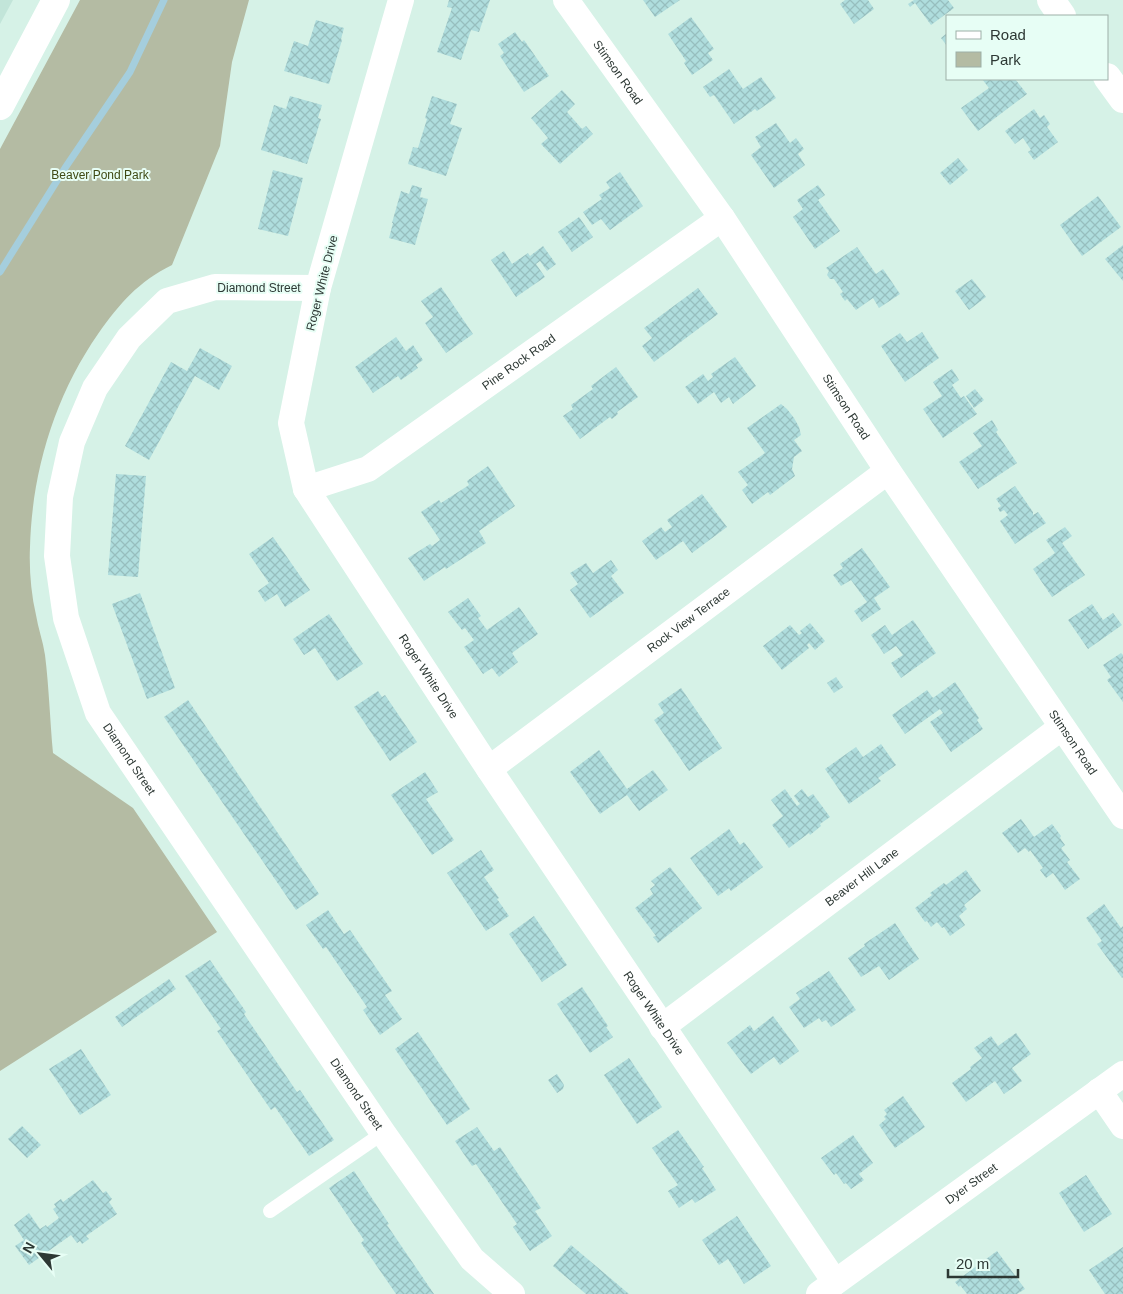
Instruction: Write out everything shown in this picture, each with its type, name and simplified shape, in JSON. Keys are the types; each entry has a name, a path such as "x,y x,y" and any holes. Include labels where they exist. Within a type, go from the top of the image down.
{"main road":[{"path":"0,106 56,0"},
{"path":"1051,0 1061,15"},
{"path":"1108,78 1123,100"}],"street":[{"name":"Roger White Drive","path":"401,0 318,288 291,423 306,489 489,769 662,1027 827,1288"},
{"name":"Stimson Road","path":"566,0 722,218 888,471 1123,816"},
{"name":"Pine Rock Road","path":"306,489 368,469 722,218"},
{"name":"Diamond Street","path":"318,288 215,287 167,301 129,338 95,388 72,442 60,497 57,556 66,618 98,713 383,1133 472,1259 512,1294"},
{"name":"Rock View Terrace","path":"489,769 888,471"},
{"name":"Beaver Hill Lane","path":"662,1027 1062,727"},
{"name":"Dyer Street","path":"827,1288 1123,1074"},
{"path":"1099,1091 1123,1126"}],"lane":[{"path":"270,1211 383,1133"}],"shaded area":[{"path":"0,0 13,0 0,24"}],"green space":[{"name":"Beaver Pond Park","path":"80,0 249,0 232,62 220,146 172,265 139,286 122,303 98,334 70,383 58,409 41,463 35,490 30,547 32,590 48,679 53,753 133,808 217,932 0,1071 0,149"}],"building":[{"path":"449,0 490,0 479,32 471,30 461,60 437,52 452,8 447,7"},
{"path":"643,0 680,0 655,17"},
{"path":"845,0 868,0 874,9 854,24 840,4"},
{"path":"914,0 948,0 954,8 931,25 915,3 910,7 908,4"},
{"path":"691,17 714,49 708,53 713,60 692,75 684,63 686,61 668,34"},
{"path":"316,20 344,28 329,84 284,71 294,41 308,46"},
{"path":"515,32 522,42 524,40 549,76 524,92 500,56 504,53 498,44"},
{"path":"946,34 946,45 941,38"},
{"path":"729,69 743,89 761,77 776,98 757,111 755,109 734,124 714,95 710,97 703,87"},
{"path":"983,80 1016,80 1027,94 978,131 961,108 989,88"},
{"path":"562,90 575,104 567,112 582,129 586,126 593,134 560,164 541,144 548,138 531,118"},
{"path":"290,96 322,105 318,118 321,119 307,164 261,150 274,105 286,109"},
{"path":"432,96 457,104 450,124 462,128 446,176 408,164 413,147 418,148"},
{"path":"1034,109 1040,118 1044,115 1050,124 1047,127 1058,142 1034,160 1028,152 1031,150 1023,138 1015,144 1005,131"},
{"path":"776,123 790,143 796,138 804,149 798,154 805,165 774,188 751,155 761,147 755,137"},
{"path":"958,158 968,170 950,185 940,173"},
{"path":"273,170 303,178 288,236 258,229"},
{"path":"620,172 643,206 610,230 601,219 592,225 583,212 602,199 599,195 610,188 606,182"},
{"path":"412,185 422,188 420,197 428,199 415,245 389,238 401,191 409,194"},
{"path":"818,185 825,195 818,200 840,231 815,249 793,217 803,209 797,200"},
{"path":"1098,196 1121,227 1082,256 1060,225"},
{"path":"579,217 593,237 572,252 558,232"},
{"path":"1123,245 1123,281 1105,259"},
{"path":"543,246 556,264 547,271 540,261 536,264 545,277 516,297 491,260 504,251 512,264 528,253 530,256"},
{"path":"857,247 876,274 883,269 900,294 879,308 873,298 856,310 840,294 843,292 834,279 830,279 827,275 829,271 826,268"},
{"path":"972,279 986,297 969,310 955,291"},
{"path":"441,287 473,334 446,353 425,323 433,317 421,301"},
{"path":"698,288 718,314 654,362 642,346 652,338 644,328"},
{"path":"922,332 939,358 905,382 881,346 900,333 907,342"},
{"path":"396,337 406,351 413,345 423,360 416,365 418,368 401,380 398,376 373,393 355,367"},
{"path":"200,348 232,366 219,390 195,376 149,460 125,446 171,362 187,371"},
{"path":"735,357 756,386 733,404 729,397 721,403 714,392 698,404 685,387 703,374 708,381 713,377 711,374"},
{"path":"616,367 638,397 617,412 618,414 612,419 610,417 580,439 563,416 573,409 571,405 593,389 591,386"},
{"path":"952,369 959,380 952,385 961,398 964,396 977,414 943,438 923,409 942,396 933,382"},
{"path":"975,389 984,400 974,408 966,396"},
{"path":"781,404 794,418 801,435 794,440 802,451 794,457 792,469 795,476 770,495 768,492 752,504 742,490 748,485 738,472 765,453 747,428"},
{"path":"992,420 998,430 996,432 1017,463 978,489 959,462 982,446 973,433"},
{"path":"488,466 515,506 479,531 486,543 424,581 408,558 440,540 421,512 439,500 441,503 469,485 467,481"},
{"path":"116,474 146,476 138,577 108,575"},
{"path":"1015,486 1033,512 1033,515 1038,512 1046,523 1015,544 1000,521 1008,515 1004,510 1000,512 998,508 1001,506 996,499"},
{"path":"702,494 727,527 692,553 683,541 656,560 642,541 661,527 665,532 672,527 667,520"},
{"path":"1065,527 1072,536 1062,543 1085,575 1052,597 1033,569 1055,553 1046,540"},
{"path":"273,537 310,590 285,607 277,594 265,602 258,591 269,583 249,554"},
{"path":"862,548 890,587 874,598 881,609 862,622 854,611 867,602 851,580 841,586 833,575 843,568 840,564"},
{"path":"611,560 618,570 611,576 624,593 590,618 570,590 578,584 570,573 586,563 593,573"},
{"path":"140,593 175,688 147,699 112,604"},
{"path":"468,598 481,616 478,618 487,630 519,607 538,634 512,653 518,662 499,677 492,668 483,674 464,647 474,640 465,628 462,630 448,612"},
{"path":"1092,604 1103,620 1113,613 1122,625 1088,649 1068,620"},
{"path":"329,614 363,664 337,681 315,648 304,655 293,639"},
{"path":"913,620 936,653 901,678 891,663 903,655 896,646 884,654 871,635 885,625 892,635"},
{"path":"810,623 825,641 815,650 809,643 807,645 809,648 782,670 763,646 790,625 799,635 802,633 800,631"},
{"path":"1121,653 1123,655 1123,702 1107,680 1111,677 1103,665"},
{"path":"836,677 843,687 834,693 827,683"},
{"path":"955,682 979,718 977,720 983,729 951,752 930,722 943,713 940,709 905,734 892,715 927,690 933,698"},
{"path":"681,688 722,748 689,771 654,720 664,713 658,704"},
{"path":"378,691 382,697 385,695 417,742 390,761 354,707"},
{"path":"188,700 319,894 296,910 164,717"},
{"path":"881,744 896,765 878,778 881,781 849,804 825,769 856,747 863,757"},
{"path":"599,750 627,789 653,770 668,790 639,811 627,795 600,814 570,772"},
{"path":"425,772 438,792 426,799 454,840 432,855 391,795"},
{"path":"785,789 797,806 800,804 794,796 802,789 808,797 813,794 830,817 810,835 809,833 789,848 772,825 783,816 771,800"},
{"path":"1021,819 1034,837 1052,824 1065,845 1061,848 1070,860 1067,862 1080,879 1065,890 1053,873 1046,878 1040,870 1043,868 1030,850 1029,852 1025,848 1018,853 1002,833"},
{"path":"729,829 740,845 744,842 763,867 731,891 729,888 718,896 690,858"},
{"path":"481,850 494,870 484,877 509,916 486,931 447,873"},
{"path":"670,867 702,908 658,943 653,937 656,936 635,908 653,894 650,889 655,885 651,881"},
{"path":"966,870 981,891 964,905 967,909 959,916 965,925 950,936 944,927 942,928 937,922 931,927 915,908 932,895 930,893 944,883 946,885"},
{"path":"1104,904 1121,928 1123,926 1122,978 1097,944 1102,941 1086,918"},
{"path":"328,910 344,934 350,930 392,991 385,995 402,1019 380,1035 363,1010 367,1007 326,947 323,949 306,925"},
{"path":"534,916 567,965 542,982 509,934"},
{"path":"895,923 919,959 889,980 879,966 861,977 848,958 865,946 864,944"},
{"path":"210,960 297,1092 300,1090 334,1140 309,1156 275,1107 271,1110 217,1031 221,1029 185,976"},
{"path":"829,971 856,1010 831,1027 826,1020 822,1022 819,1018 804,1028 789,1007 800,999 796,993"},
{"path":"169,979 176,989 122,1027 115,1017"},
{"path":"582,987 608,1026 606,1027 613,1037 590,1053 557,1004"},
{"path":"773,1016 799,1051 780,1065 774,1057 751,1074 727,1043 750,1025 754,1031"},
{"path":"418,1032 470,1109 447,1125 395,1049"},
{"path":"1016,1033 1031,1054 1012,1068 1022,1081 1004,1094 995,1081 966,1102 952,1083 982,1058 974,1048 991,1036 998,1046"},
{"path":"81,1049 111,1095 80,1115 49,1069"},
{"path":"629,1058 662,1107 637,1124 604,1075"},
{"path":"557,1074 564,1085 563,1089 557,1093 548,1080"},
{"path":"903,1096 925,1127 895,1148 879,1125 886,1119 884,1117 887,1114 884,1110"},
{"path":"22,1126 41,1145 27,1158 8,1139"},
{"path":"477,1127 494,1151 500,1147 541,1208 535,1211 552,1236 530,1251 513,1227 517,1224 476,1164 472,1166 455,1141"},
{"path":"678,1130 704,1167 702,1168 716,1190 695,1203 692,1199 679,1208 668,1191 678,1185 652,1148"},
{"path":"853,1135 873,1163 859,1174 864,1180 851,1189 846,1183 844,1184 836,1173 834,1175 821,1158"},
{"path":"354,1171 389,1224 387,1225 434,1294 396,1294 361,1243 364,1240 329,1188"},
{"path":"1086,1175 1112,1214 1084,1232 1059,1193"},
{"path":"93,1180 103,1193 106,1191 112,1199 109,1202 117,1214 86,1236 89,1239 82,1244 80,1241 77,1243 71,1235 29,1265 15,1246 24,1240 14,1225 29,1213 40,1229 46,1225 47,1227 59,1218 53,1209 56,1207 54,1204 61,1199 63,1202"},
{"path":"737,1216 771,1266 744,1284 728,1259 719,1265 702,1240"},
{"path":"571,1245 629,1294 586,1294 553,1266"},
{"path":"1123,1247 1123,1294 1105,1294 1089,1270"},
{"path":"997,1251 1025,1289 1017,1294 967,1294 955,1282"}],"waterway":[{"path":"0,272 65,168 130,72 164,0"}]}
